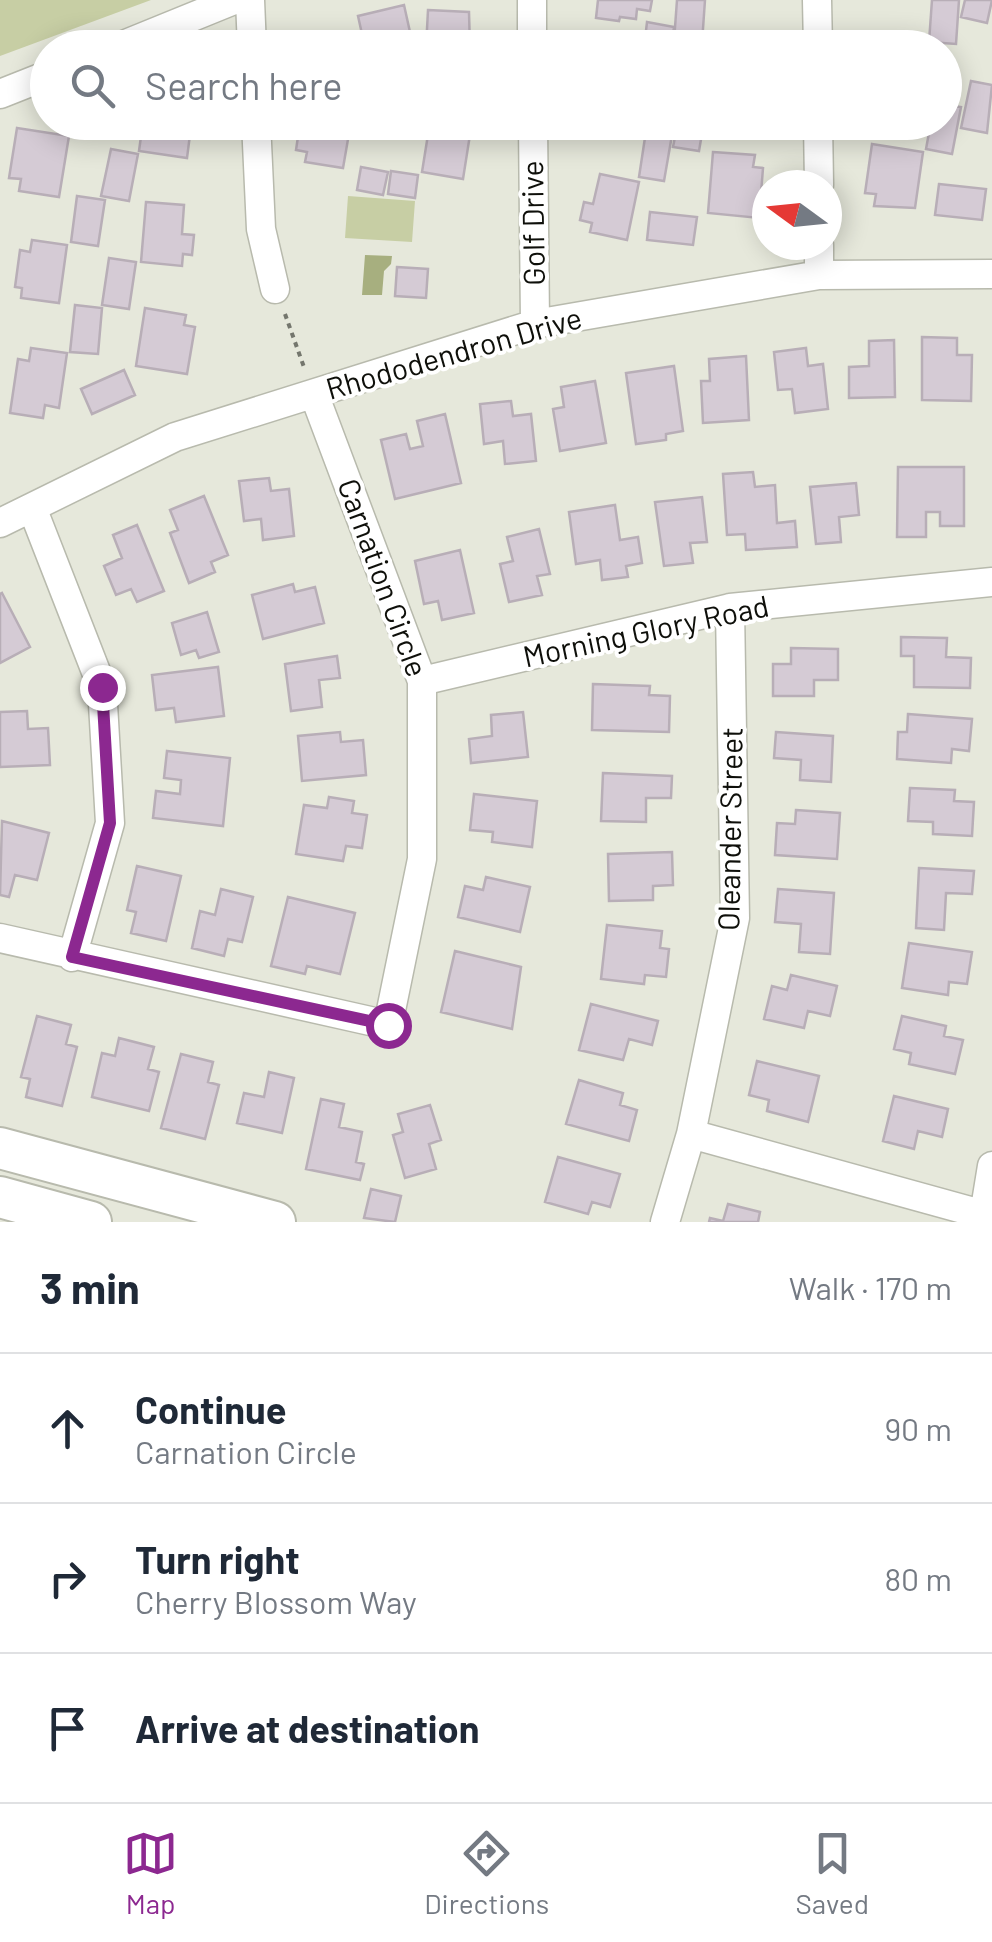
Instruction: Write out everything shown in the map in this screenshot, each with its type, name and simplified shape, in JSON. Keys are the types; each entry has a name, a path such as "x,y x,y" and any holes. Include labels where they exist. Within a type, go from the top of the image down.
{"street":[{"path":"160,30 234,0"},
{"path":"250,0 251,30"},
{"path":"532,0 532,30"},
{"path":"818,0 818,30"},
{"path":"0,94 30,82"},
{"path":"257,140 261,229 276,289"},
{"name":"Golf Drive","path":"533,140 535,324"},
{"path":"818,140 818,170"},
{"path":"819,260 819,275"},
{"name":"Rhododendron Drive","path":"0,523 34,510 174,437 535,324 819,275 992,274"},
{"name":"Carnation Circle","path":"0,938 388,1025 422,859 422,681 314,394"},
{"path":"34,510 102,687 110,823 72,957"},
{"name":"Morning Glory Road","path":"422,681 730,608 992,582"},
{"name":"Oleander Street","path":"665,1222 691,1134 735,918 730,608"},
{"path":"691,1134 988,1216 992,1166"},
{"path":"0,1148 275,1222"},
{"path":"0,1198 91,1222"}],"path":[{"path":"276,289 314,394"}],"shaded area":[{"path":"0,0 151,0 70,30 30,30 30,45 0,56"},
{"path":"348,196 415,201 412,242 345,238"},
{"path":"365,255 392,256 384,271 382,295 362,295"}],"building":[{"path":"598,0 652,0 650,11 637,9 636,19 620,17 619,21 596,18"},
{"path":"677,0 705,0 703,30 675,30"},
{"path":"932,0 959,0 957,30 930,30"},
{"path":"965,0 992,0 987,23 961,17"},
{"path":"404,5 410,30 361,30 358,16"},
{"path":"428,10 469,12 470,30 427,30"},
{"path":"647,22 674,27 674,30 646,30"},
{"path":"971,81 992,85 987,133 962,128"},
{"path":"17,128 30,130 30,140 68,140 59,197 19,191 21,179 9,178"},
{"path":"141,140 189,140 187,158 139,151"},
{"path":"298,140 348,140 343,168 305,162 307,152 296,150"},
{"path":"427,140 469,140 463,179 422,172"},
{"path":"645,140 671,140 664,181 639,177"},
{"path":"674,140 701,140 699,151 673,147"},
{"path":"928,140 955,140 952,154 926,149"},
{"path":"872,144 923,152 915,208 874,206 876,194 865,193"},
{"path":"111,149 138,154 129,201 101,196"},
{"path":"713,152 755,155 753,167 763,168 752,170 752,217 708,213"},
{"path":"361,167 388,172 383,195 357,190"},
{"path":"391,171 418,175 415,198 388,194"},
{"path":"600,174 639,182 627,240 590,232 592,223 580,220 584,202 593,204"},
{"path":"939,184 986,189 982,220 935,215"},
{"path":"77,196 105,200 98,246 71,242"},
{"path":"146,202 184,205 182,234 194,235 192,255 183,254 182,266 141,262"},
{"path":"650,212 697,217 693,245 647,240"},
{"path":"32,240 67,245 59,303 21,298 22,288 15,287 20,250 30,252"},
{"path":"109,258 136,262 129,309 102,305"},
{"path":"397,267 428,269 426,298 395,296"},
{"path":"75,305 102,308 98,354 70,352"},
{"path":"145,308 186,315 184,325 195,327 187,374 136,366"},
{"path":"922,337 957,338 957,355 972,355 971,401 922,400"},
{"path":"894,340 895,397 849,398 849,367 869,366 869,341"},
{"path":"31,348 67,353 59,408 45,405 43,418 10,413 18,359 29,361"},
{"path":"806,348 808,366 823,364 828,409 795,413 792,389 778,390 774,352"},
{"path":"746,356 749,420 703,423 701,381 710,381 709,359"},
{"path":"674,366 683,431 666,434 666,440 636,444 626,373"},
{"path":"124,370 135,395 92,414 81,389"},
{"path":"595,381 606,443 560,451 553,409 564,407 561,387"},
{"path":"511,401 513,416 531,414 536,461 505,464 503,441 484,444 480,404"},
{"path":"445,414 461,483 395,499 381,440 406,434 410,449 423,446 417,421"},
{"path":"898,467 964,467 964,526 940,526 940,512 926,512 926,537 897,537"},
{"path":"753,472 755,487 775,485 777,523 795,521 797,547 746,550 745,534 727,535 723,474"},
{"path":"269,478 271,491 289,489 294,536 263,540 261,519 244,521 239,481"},
{"path":"856,483 859,515 839,517 841,542 816,544 810,487"},
{"path":"204,496 228,555 211,562 215,572 189,583 170,533 178,530 170,510"},
{"path":"702,497 707,542 690,543 693,563 664,566 655,502"},
{"path":"615,505 620,540 638,537 642,563 626,566 628,577 602,580 600,560 576,564 569,512"},
{"path":"137,525 164,591 137,602 131,589 116,595 104,566 122,558 113,535"},
{"path":"539,529 550,574 537,576 542,595 509,602 500,564 513,561 507,537"},
{"path":"460,550 474,613 442,620 438,601 424,604 415,561"},
{"path":"293,584 295,592 315,587 324,623 263,639 252,595"},
{"path":"0,594 30,647 0,663"},
{"path":"207,612 219,652 199,658 196,650 181,655 172,623"},
{"path":"901,637 947,638 946,657 971,658 970,688 914,687 914,656 901,656"},
{"path":"791,648 838,649 838,680 814,680 814,696 773,696 773,664 791,664"},
{"path":"337,656 340,678 319,680 322,707 291,711 285,664"},
{"path":"218,667 224,716 176,722 174,708 156,710 152,675"},
{"path":"593,684 650,686 649,695 670,696 669,732 592,730"},
{"path":"27,711 28,729 48,728 50,765 0,767 0,712"},
{"path":"523,712 528,757 471,763 469,739 492,736 491,715"},
{"path":"908,714 972,719 969,751 952,749 951,763 897,759 898,732 907,732"},
{"path":"340,732 341,742 363,740 366,775 302,781 298,736"},
{"path":"776,732 833,736 831,782 800,780 801,760 774,758"},
{"path":"167,751 230,758 223,826 153,818 156,791 180,794 181,780 164,778"},
{"path":"603,773 672,776 671,798 646,798 646,822 601,821"},
{"path":"910,788 955,790 954,801 974,802 972,836 933,834 933,822 908,821"},
{"path":"474,794 537,801 532,847 492,842 493,832 470,830"},
{"path":"329,797 354,801 352,813 367,815 362,848 346,846 343,861 296,854 304,805 327,808"},
{"path":"796,810 840,813 837,859 775,855 777,823 795,824"},
{"path":"2,821 49,833 37,880 15,875 9,897 0,895"},
{"path":"672,852 673,885 653,886 653,900 609,901 608,854"},
{"path":"137,866 181,876 166,941 131,933 136,912 127,910"},
{"path":"919,868 974,871 972,894 946,893 944,930 916,928"},
{"path":"486,877 530,887 520,932 458,917 465,886 483,890"},
{"path":"221,889 253,897 242,942 228,939 224,956 192,948 200,911 215,915"},
{"path":"778,889 834,893 830,954 799,952 801,924 775,922"},
{"path":"288,897 355,913 340,974 307,966 305,974 271,966"},
{"path":"607,925 662,931 660,948 669,949 666,977 645,975 644,984 601,979"},
{"path":"909,943 972,952 967,984 949,982 948,995 902,988"},
{"path":"455,951 521,967 512,1029 441,1012"},
{"path":"791,975 837,986 830,1016 808,1011 804,1028 764,1019 772,986 787,990"},
{"path":"591,1004 658,1021 652,1045 629,1039 623,1060 579,1050"},
{"path":"37,1016 71,1025 66,1044 77,1047 62,1106 26,1097 30,1079 21,1077"},
{"path":"902,1016 946,1026 944,1036 963,1040 955,1074 909,1064 911,1053 894,1049"},
{"path":"119,1038 154,1047 148,1069 159,1072 149,1111 92,1097 102,1053 115,1056"},
{"path":"181,1054 213,1062 208,1082 219,1085 205,1139 161,1128"},
{"path":"757,1061 819,1076 808,1122 767,1111 769,1100 749,1095"},
{"path":"269,1072 294,1078 282,1133 237,1123 244,1093 264,1097"},
{"path":"579,1080 623,1093 620,1105 637,1110 629,1141 566,1124"},
{"path":"894,1096 948,1109 942,1137 918,1131 914,1149 883,1141"},
{"path":"321,1099 344,1104 339,1127 362,1132 356,1162 364,1164 360,1180 306,1169"},
{"path":"430,1105 441,1140 429,1144 436,1169 405,1178 393,1135 403,1132 398,1114"},
{"path":"558,1157 620,1174 610,1207 592,1202 588,1214 545,1202"},
{"path":"371,1189 401,1196 395,1222 364,1218"},
{"path":"728,1204 760,1212 758,1222 709,1222 710,1218 723,1221"}],"route":[{"path":"102,687 110,823 72,957 388,1025"}]}
